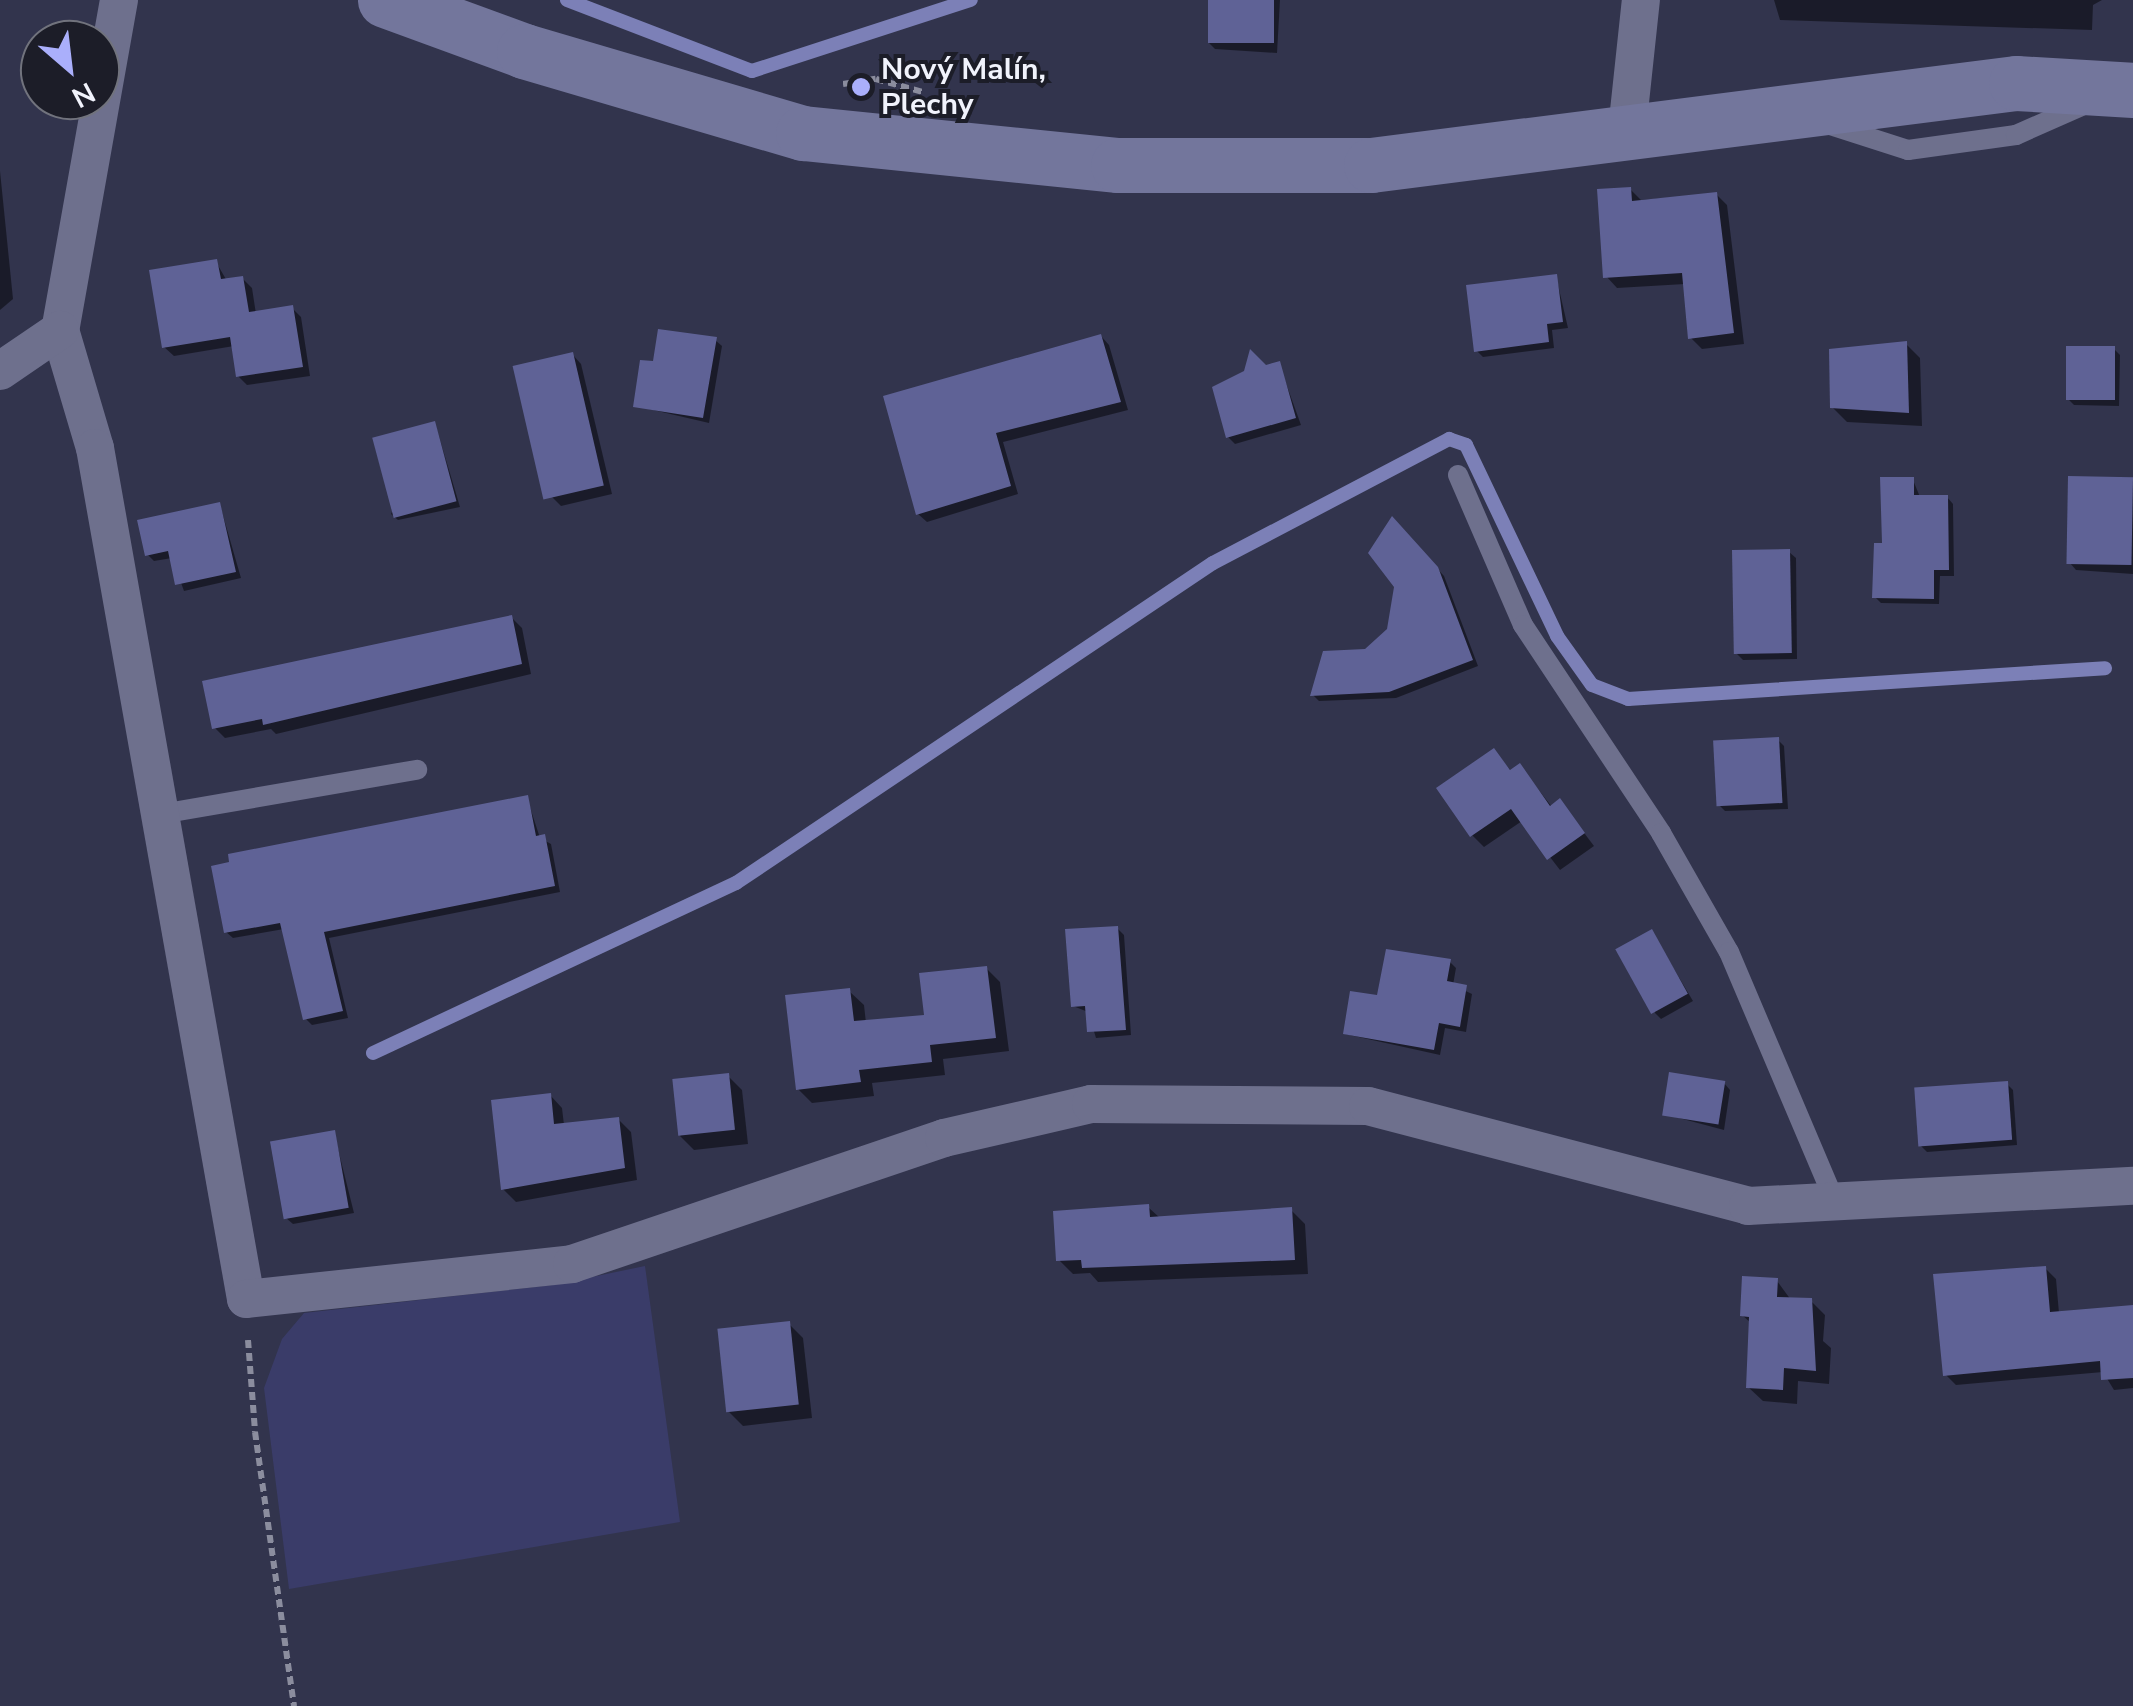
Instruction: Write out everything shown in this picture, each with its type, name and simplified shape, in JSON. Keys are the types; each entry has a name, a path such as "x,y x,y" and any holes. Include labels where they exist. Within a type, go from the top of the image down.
{"main road":[{"path":"385,0 524,50 803,134 1118,165 1371,166 1626,130 2016,83 2126,89"}],"street":[{"path":"119,0 60,330 95,448 246,1299 572,1264 944,1138 1091,1104 1368,1106 1748,1206 2133,1186"},
{"path":"1626,130 1641,0"},
{"path":"0,371 60,330"}],"lane":[{"path":"1458,475 1523,626 1661,833 1729,952 1835,1202"},
{"path":"161,814 417,770"}],"path":[{"path":"827,86 876,79 942,97"},
{"path":"246,1299 255,1432 294,1706"}],"shaded area":[{"path":"645,1266 680,1522 289,1589 264,1388 282,1339 304,1313 553,1285"}],"building":[{"path":"1208,0 1274,0 1274,43 1208,43"},
{"path":"1631,187 1632,201 1717,192 1734,333 1688,339 1682,273 1603,278 1597,189"},
{"path":"217,259 221,279 243,276 249,312 293,305 303,367 236,377 230,337 162,348 149,270"},
{"path":"1557,274 1563,322 1547,324 1549,342 1474,352 1466,285"},
{"path":"658,329 717,337 703,418 633,407 640,360 653,361"},
{"path":"1101,334 1121,402 996,433 1011,486 916,515 883,396"},
{"path":"1907,341 1909,413 1830,408 1829,349"},
{"path":"2066,346 2115,346 2115,400 2066,400"},
{"path":"1250,349 1266,365 1280,361 1296,418 1226,438 1212,387 1244,371"},
{"path":"573,352 604,485 543,499 513,366"},
{"path":"435,421 456,501 394,518 372,438"},
{"path":"2068,476 2133,477 2131,565 2066,564"},
{"path":"1880,477 1914,477 1914,495 1948,495 1949,570 1934,570 1934,599 1872,598 1874,543 1882,543"},
{"path":"220,502 236,572 175,585 168,551 145,556 137,520"},
{"path":"1392,516 1438,567 1473,660 1389,692 1310,696 1323,651 1365,649 1387,629 1394,587 1368,553"},
{"path":"1790,549 1792,653 1734,654 1732,550"},
{"path":"512,615 522,664 263,725 262,719 212,729 202,681"},
{"path":"1779,737 1782,803 1717,806 1713,740"},
{"path":"1494,748 1510,770 1520,763 1550,806 1560,798 1585,833 1547,860 1511,809 1470,837 1436,788"},
{"path":"528,795 536,836 545,834 555,886 324,932 343,1011 303,1020 280,923 224,933 211,866 229,862 228,854"},
{"path":"1118,926 1126,1030 1087,1032 1085,1006 1071,1007 1065,929"},
{"path":"1652,929 1688,994 1651,1014 1615,949"},
{"path":"1386,949 1451,959 1447,981 1467,985 1460,1027 1439,1023 1434,1050 1343,1034 1350,991 1377,995"},
{"path":"987,966 996,1038 930,1045 932,1062 859,1070 861,1082 796,1090 785,995 850,988 854,1021 924,1015 919,973"},
{"path":"1669,1072 1725,1081 1718,1124 1662,1115"},
{"path":"729,1073 735,1130 678,1136 672,1079"},
{"path":"2008,1081 2012,1140 1918,1146 1914,1088"},
{"path":"551,1093 554,1124 619,1117 625,1168 501,1190 491,1100"},
{"path":"335,1130 349,1208 284,1219 270,1141"},
{"path":"1149,1204 1150,1217 1292,1207 1295,1260 1082,1268 1081,1260 1056,1261 1053,1211"},
{"path":"2046,1266 2050,1312 2133,1305 2133,1378 2101,1380 2100,1361 1943,1376 1933,1274"},
{"path":"1742,1276 1778,1278 1777,1297 1812,1298 1816,1371 1784,1368 1783,1390 1746,1388 1749,1317 1740,1316"},
{"path":"790,1321 799,1405 726,1412 717,1329"}],"waterway":[{"path":"567,0 752,71 971,0"},
{"path":"373,1053 736,883 1213,563 1449,439 1466,445 1557,636 1592,685 1628,699 2105,668"}],"place":[{"name":"Nový Malín, Plechy","path":"861,87"}]}
